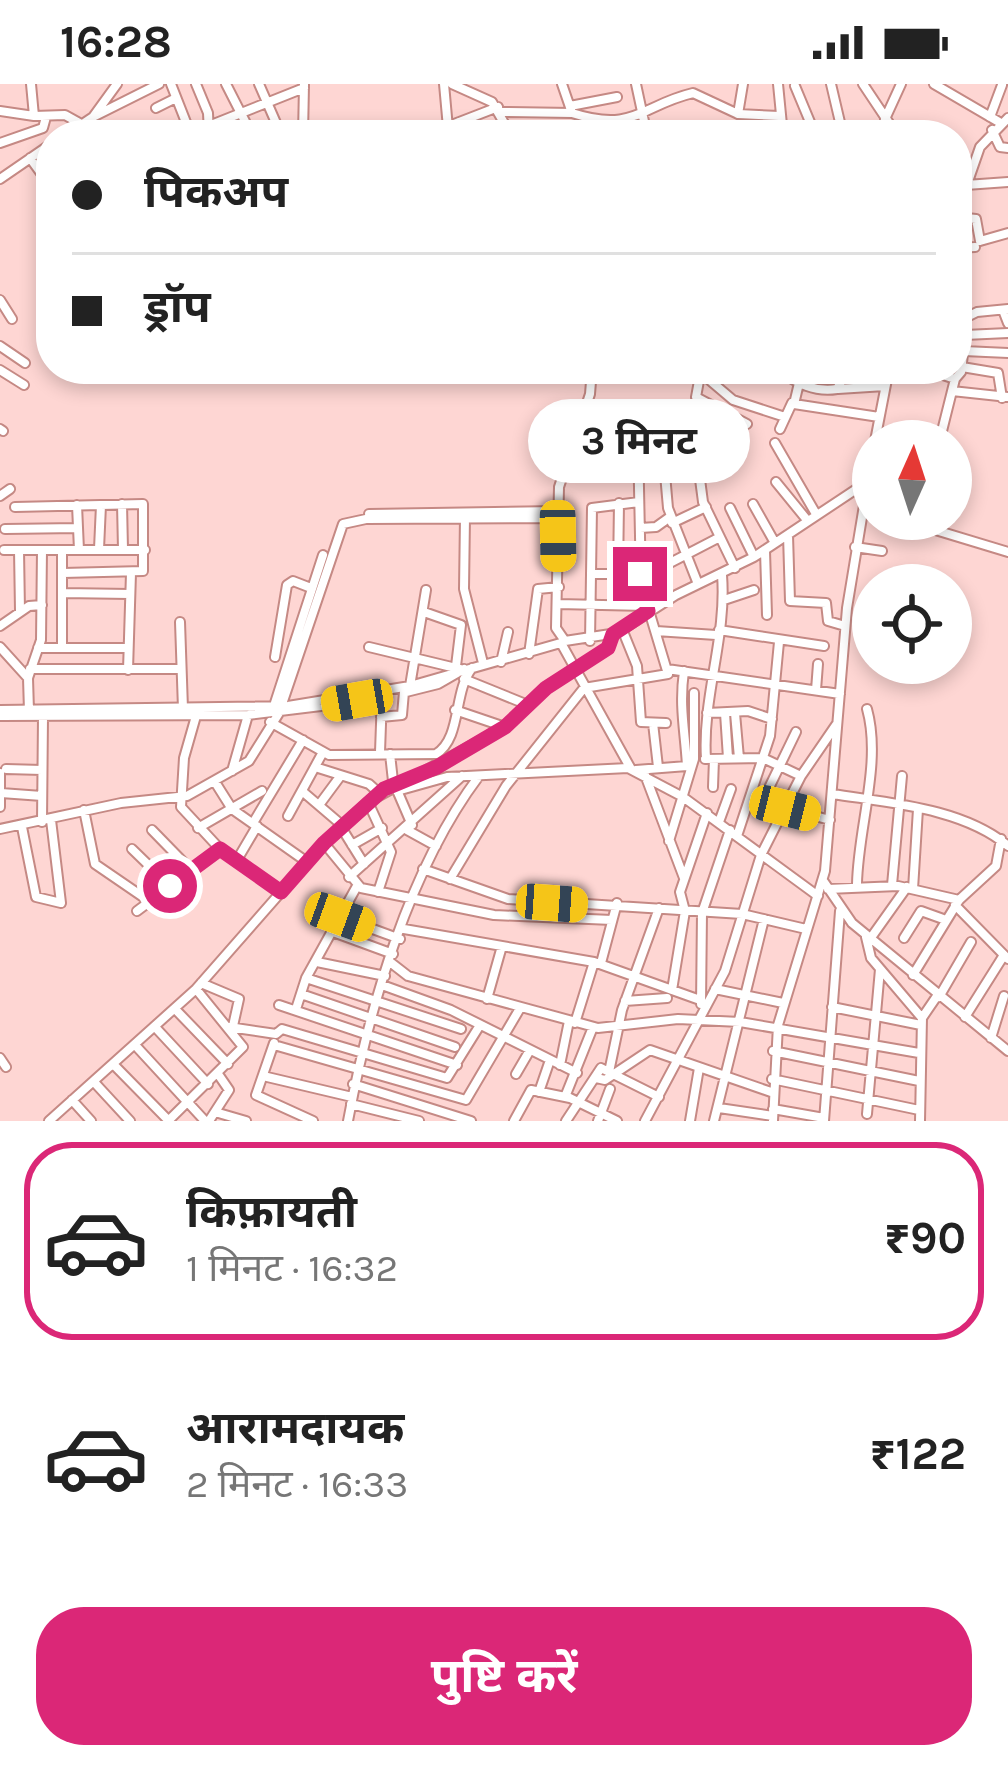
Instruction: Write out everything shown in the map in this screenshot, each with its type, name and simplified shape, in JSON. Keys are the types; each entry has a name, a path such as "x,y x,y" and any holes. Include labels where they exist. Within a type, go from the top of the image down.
{"street":[{"path":"31,84 40,117"},
{"path":"85,120 118,84 134,96"},
{"path":"86,120 159,84"},
{"path":"170,84 185,120"},
{"path":"196,84 207,120"},
{"path":"226,84 245,120"},
{"path":"259,84 275,120"},
{"path":"446,120 448,84 499,109 504,120"},
{"path":"562,84 571,110"},
{"path":"636,84 639,118"},
{"path":"738,114 743,84"},
{"path":"778,84 780,120"},
{"path":"831,84 839,120"},
{"path":"863,84 886,119"},
{"path":"886,119 901,84"},
{"path":"934,84 1000,119"},
{"path":"1002,85 1000,119 1007,147"},
{"path":"228,120 304,86 303,120"},
{"path":"795,86 810,120"},
{"path":"465,120 499,109 571,110 604,119 639,118 686,89 738,114 779,116"},
{"path":"156,108 176,98"},
{"path":"571,110 616,98"},
{"path":"0,111 73,120"},
{"path":"972,171 1000,119"},
{"path":"0,143 36,131"},
{"path":"0,179 36,154"},
{"path":"30,158 36,166"},
{"path":"972,188 1008,182"},
{"path":"972,218 980,242 1008,233"},
{"path":"0,300 12,320"},
{"path":"972,317 1005,309 1008,323"},
{"path":"972,329 1008,333"},
{"path":"0,346 25,363"},
{"path":"972,351 1008,353"},
{"path":"952,391 1005,397 1005,380 994,370 972,368"},
{"path":"0,370 24,385"},
{"path":"591,384 568,455 557,514 556,633 633,770 683,797 818,896"},
{"path":"698,384 696,397 747,424"},
{"path":"716,384 734,400 785,417"},
{"path":"781,429 799,384"},
{"path":"805,384 837,389 885,386 878,420"},
{"path":"837,389 840,384"},
{"path":"945,420 954,384"},
{"path":"792,401 815,410 879,417"},
{"path":"693,426 706,507 735,568"},
{"path":"450,879 515,774 584,688 667,676 640,576 638,440 656,436 662,440 671,520 698,584"},
{"path":"775,442 811,517"},
{"path":"568,455 635,448"},
{"path":"776,482 811,517"},
{"path":"0,496 10,489"},
{"path":"369,647 468,666 501,662 563,642 590,641 617,632 647,609 735,568 852,492"},
{"path":"590,641 592,508 639,502"},
{"path":"618,574 620,503"},
{"path":"122,504 123,549"},
{"path":"77,505 80,550"},
{"path":"99,550 100,505"},
{"path":"15,507 144,506 145,568 131,573 63,573"},
{"path":"640,528 656,527 706,507"},
{"path":"730,508 754,557"},
{"path":"739,525 756,508 775,543"},
{"path":"0,829 179,797 249,760 276,713 339,528 366,519 557,514"},
{"path":"276,713 333,528 353,516 557,514"},
{"path":"276,713 323,752 426,757 442,752 468,666 465,517"},
{"path":"4,529 78,528"},
{"path":"788,533 790,601 826,603 828,621 845,626"},
{"path":"591,574 640,576 720,537"},
{"path":"773,1115 773,1052 783,1003 806,928 826,885 845,626 858,540"},
{"path":"968,540 1008,552"},
{"path":"855,548 882,551"},
{"path":"4,550 145,550"},
{"path":"19,550 20,611"},
{"path":"28,711 29,674 38,648 42,605 42,550"},
{"path":"62,550 62,648"},
{"path":"765,550 767,615"},
{"path":"128,670 131,573"},
{"path":"713,788 705,712 724,600 722,575"},
{"path":"275,658 287,586 293,581 311,588"},
{"path":"529,654 538,589 559,587"},
{"path":"381,717 402,715 426,590"},
{"path":"724,600 754,590"},
{"path":"63,593 130,594"},
{"path":"558,604 647,609"},
{"path":"0,607 4,622 42,605"},
{"path":"424,612 461,625 468,666"},
{"path":"180,622 182,710"},
{"path":"656,631 718,632 824,646"},
{"path":"501,662 508,632"},
{"path":"49,1121 199,986 324,843 368,802 505,727 573,670 608,648 617,632"},
{"path":"617,632 637,665 640,719 666,723"},
{"path":"700,1016 702,913 763,758 777,685 779,642"},
{"path":"0,647 29,674 180,669"},
{"path":"38,648 128,648"},
{"path":"816,690 818,664"},
{"path":"0,713 276,713 438,684 468,666"},
{"path":"667,668 840,694"},
{"path":"685,671 678,711 685,722 691,764"},
{"path":"464,680 528,705"},
{"path":"0,713 43,717 254,715 407,689"},
{"path":"669,841 691,764 694,693"},
{"path":"382,696 385,753 409,828 436,847"},
{"path":"857,884 863,799 874,736 867,709"},
{"path":"455,710 505,727"},
{"path":"705,712 772,719"},
{"path":"730,713 734,758"},
{"path":"232,772 254,715"},
{"path":"196,716 179,797 183,812 220,849 281,892"},
{"path":"22,827 37,897 61,903 42,796 43,717"},
{"path":"653,723 658,767"},
{"path":"645,1121 715,989 761,854 801,776 838,723"},
{"path":"767,792 796,732"},
{"path":"237,860 303,740"},
{"path":"289,816 323,752"},
{"path":"396,787 462,776 633,770 734,758 763,758 801,776"},
{"path":"315,767 369,784 379,794"},
{"path":"0,807 3,771 42,770"},
{"path":"645,775 684,878"},
{"path":"349,877 462,776"},
{"path":"348,1121 356,1066 410,900 423,869 479,776"},
{"path":"892,885 902,776"},
{"path":"319,805 338,778"},
{"path":"215,782 232,809 308,862"},
{"path":"718,822 731,789"},
{"path":"302,790 342,826 364,864"},
{"path":"198,827 262,791"},
{"path":"2,793 42,796"},
{"path":"833,794 918,809 1004,843 994,868 957,903 913,975"},
{"path":"368,802 391,855 378,892"},
{"path":"785,808 830,820"},
{"path":"868,937 910,888 918,809"},
{"path":"83,811 95,864 149,902"},
{"path":"666,1020 685,911 680,895 706,813"},
{"path":"352,845 382,828"},
{"path":"152,830 191,870"},
{"path":"324,843 357,886 378,892 494,915 612,920"},
{"path":"132,849 170,886"},
{"path":"137,911 220,849"},
{"path":"423,869 508,898 742,914 806,928"},
{"path":"826,885 892,885 957,903 1006,957 964,1017"},
{"path":"826,885 840,910 868,937 1008,1051"},
{"path":"296,1009 306,978 357,886"},
{"path":"560,1065 617,903"},
{"path":"611,1072 616,1029 659,908"},
{"path":"719,1108 825,1120 840,910"},
{"path":"904,938 921,911 946,920"},
{"path":"340,917 402,934 598,962 700,1000"},
{"path":"714,1121 764,919"},
{"path":"333,932 392,958 408,976 593,1027 616,1029 700,1016 778,1025 919,1053"},
{"path":"868,937 880,969 922,1022"},
{"path":"772,1079 919,1116 922,1022 971,942"},
{"path":"487,999 502,946"},
{"path":"317,962 384,981 578,1073"},
{"path":"867,1114 880,969"},
{"path":"306,978 461,1029"},
{"path":"199,986 238,999 231,1026"},
{"path":"113,1064 169,1121 243,1047 199,986"},
{"path":"715,989 783,1003"},
{"path":"625,1000 669,992"},
{"path":"301,994 455,1047"},
{"path":"991,1038 1004,996"},
{"path":"279,1006 457,1064"},
{"path":"832,1007 922,1022"},
{"path":"175,1009 228,1064"},
{"path":"231,1026 466,1100 519,1010"},
{"path":"306,1120 257,1097 282,1029 362,1049 445,1078 479,1024"},
{"path":"155,1027 206,1086 212,1115"},
{"path":"565,1097 593,1027"},
{"path":"135,1045 188,1103 212,1115 246,1121"},
{"path":"516,1074 530,1050"},
{"path":"566,1121 596,1078 647,1051 771,1092"},
{"path":"773,1052 919,1081"},
{"path":"539,1092 550,1060"},
{"path":"690,1121 699,1068"},
{"path":"611,1072 659,1097"},
{"path":"212,1115 229,1088 218,1074"},
{"path":"263,1076 419,1121"},
{"path":"94,1082 130,1121"},
{"path":"353,1084 471,1121"},
{"path":"599,1117 610,1090"},
{"path":"514,1121 526,1092 565,1097 599,1117 617,1121"},
{"path":"72,1100 92,1121"}],"route":[{"path":"170,886 220,849 281,892 324,843 384,789 437,767 505,727 546,688 608,648 613,634 648,611 640,574"}]}
